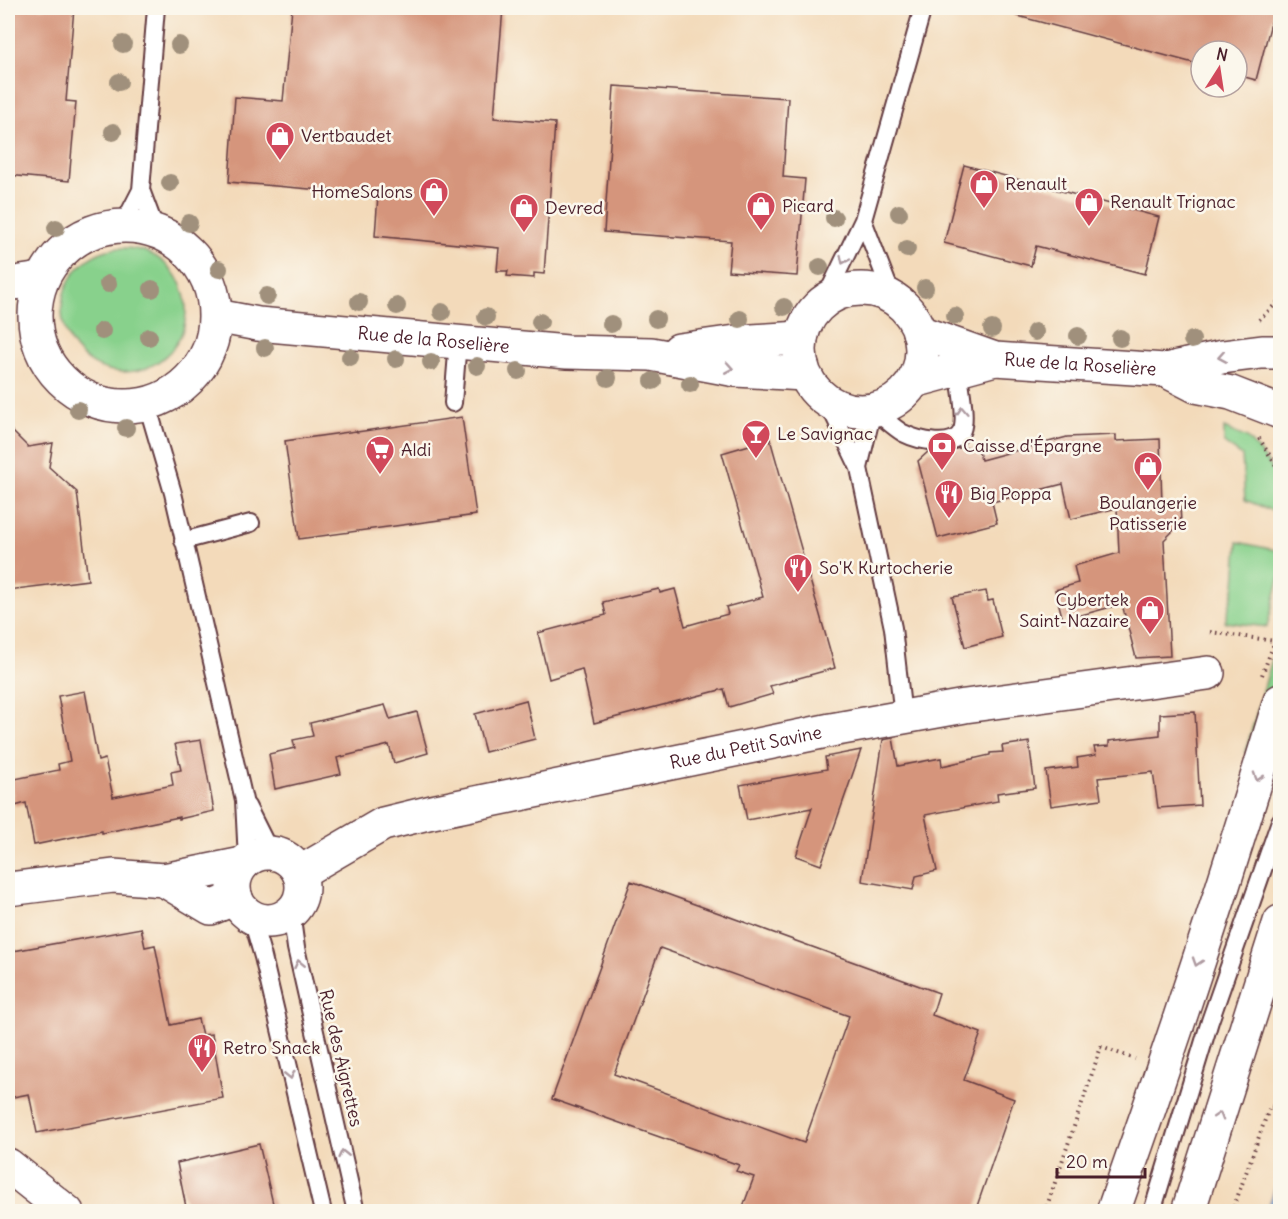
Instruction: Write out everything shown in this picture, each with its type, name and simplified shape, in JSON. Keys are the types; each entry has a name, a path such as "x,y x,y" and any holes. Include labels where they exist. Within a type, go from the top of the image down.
{"street":[{"path":"123,225 156,230 183,245 208,278 216,316 212,344 197,372 176,391 147,404 129,406 98,402 70,388 21,324 34,310 41,279 59,253 85,234 123,225"},
{"path":"8,284 41,279"},
{"path":"858,290 876,291 892,298 913,318 919,332 922,348 920,365 914,381 889,405 873,410 857,411 841,408 827,401 814,389 804,374 800,356 801,338 814,311 825,301 840,293 858,290"},
{"name":"Rue de la Roselière","path":"216,316 258,324 567,352 651,354 736,370 804,374"},
{"name":"Rue de la Roselière","path":"919,332 995,359 1166,370 1222,357 1281,352"},
{"name":"Rue de la Roselière","path":"651,354 736,342 801,338"},
{"name":"Rue de la Roselière","path":"914,381 995,359"},
{"name":"Rue de la Roselière","path":"1166,370 1196,386 1231,393 1281,412"},
{"name":"Rue du Petit Savine","path":"299,873 383,824 443,809 903,717 965,706 1208,673"},
{"path":"1113,1212 1253,793 1281,701"},
{"path":"8,889 113,876 164,880 254,859 283,856 299,873 302,885 301,897 291,912 275,920 264,921 244,907 234,887 235,880 254,859"},
{"path":"164,880 211,908 244,907"},
{"path":"1188,1212 1281,922"},
{"path":"8,1165 67,1212"}],"lane":[{"path":"123,225 141,190 156,8"},
{"path":"825,301 862,220 923,8"},
{"path":"141,190 156,230"},
{"path":"862,220 892,298"},
{"path":"453,403 458,341"},
{"path":"859,468 873,410 903,432 922,440 941,442 955,439 962,430 964,417 958,369"},
{"path":"827,401 859,468 893,628 903,717"},
{"path":"147,404 173,493 244,800 254,859"},
{"path":"183,541 251,523"},
{"path":"244,800 254,859"},
{"path":"1152,1212 1210,1022 1281,821"},
{"path":"244,907 263,957 322,1212"},
{"name":"Rue des Aigrettes","path":"291,912 296,948 356,1212"}],"path":[{"path":"1257,435 1281,472"},
{"path":"1210,632 1275,641"},
{"path":"1045,1212 1101,1047 1137,1060"},
{"path":"1232,1212 1270,1106 1281,1108"}],"green space":[{"path":"124,248 148,253 168,266 181,286 186,310 181,334 168,354 148,367 124,372 100,367 80,354 67,334 62,310 67,286 80,266 100,253"},
{"path":"1224,428 1247,438 1271,467 1280,483 1280,514 1245,500 1242,456 1224,443"},
{"path":"1238,542 1280,551 1280,576 1267,627 1225,622 1235,585"},
{"path":"1280,632 1280,667 1254,756 1245,753"}],"water":[{"path":"1280,1173 1280,1211 1267,1211"}],"building":[{"path":"8,8 74,8 66,101 76,102 69,181 8,175"},
{"path":"292,8 503,8 494,118 555,123 544,274 534,273 534,278 507,276 508,271 497,271 499,248 375,236 378,195 229,182 235,97 283,101"},
{"path":"1015,8 1275,8 1256,80 1249,78 1249,39 1189,39 1189,62 1014,15"},
{"path":"614,86 788,98 783,177 805,179 797,276 728,271 731,241 604,232"},
{"path":"964,165 1159,217 1145,274 1036,246 1031,266 944,243"},
{"path":"462,417 476,515 299,539 285,441"},
{"path":"8,427 28,447 53,443 49,467 77,492 88,580 8,590"},
{"path":"1116,435 1116,441 1160,439 1162,505 1180,505 1181,523 1164,540 1170,656 1136,658 1122,604 1063,620 1055,590 1078,583 1074,566 1119,553 1117,508 1071,519 1063,484 992,502 997,523 938,538 918,461 929,451 946,452 959,448 978,448 981,460 1067,437"},
{"path":"770,439 835,668 770,686 773,694 729,707 724,689 594,723 582,669 549,679 538,633 606,615 603,602 659,589 660,593 675,589 685,626 728,614 726,607 763,597 722,453"},
{"path":"986,591 988,601 993,600 1002,637 965,647 952,597"},
{"path":"85,691 98,761 105,759 113,797 173,785 171,772 181,770 175,744 201,740 214,811 34,845 26,803 15,806 10,780 59,770 58,764 70,761 58,696"},
{"path":"526,700 535,739 485,752 475,714"},
{"path":"385,705 390,719 417,712 428,753 394,763 389,745 337,758 341,774 275,789 269,754 295,748 293,740 313,736 310,723"},
{"path":"1195,712 1200,805 1158,808 1153,772 1098,778 1101,799 1051,806 1046,771 1078,767 1077,758 1096,755 1094,747 1109,746 1109,741 1160,735 1160,714"},
{"path":"893,738 898,766 941,758 942,766 990,755 990,753 1003,752 1002,746 1029,742 1035,788 997,793 998,801 925,815 937,871 916,876 913,890 862,881 883,740"},
{"path":"861,750 821,865 796,856 812,808 747,820 740,785 827,769 825,757"},
{"path":"631,881 939,993 932,1015 981,1033 964,1080 1014,1099 975,1212 741,1212 754,1177 736,1171 739,1165 552,1099","holes":["660,948 849,1016 804,1143 614,1074"]},
{"path":"141,928 145,947 155,945 171,1025 198,1019 202,1035 212,1034 223,1098 37,1133 29,1094 8,1098 8,952"},
{"path":"259,1144 275,1212 187,1212 177,1163"}],"place":[{"name":"Vertbaudet","path":"280,162"},
{"name":"Renault","path":"984,210"},
{"name":"HomeSalons","path":"434,218"},
{"name":"Renault Trignac","path":"1089,228"},
{"name":"Picard","path":"761,232"},
{"name":"Devred","path":"524,234"},
{"name":"Le Savignac","path":"756,460"},
{"name":"Caisse d'Épargne","path":"942,472"},
{"name":"Aldi","path":"380,476"},
{"name":"Boulangerie Patisserie","path":"1148,492"},
{"name":"Big Poppa","path":"949,520"},
{"name":"So'K Kurtocherie","path":"798,594"},
{"name":"Cybertek Saint-Nazaire","path":"1150,636"},
{"name":"Retro Snack","path":"202,1074"}]}
